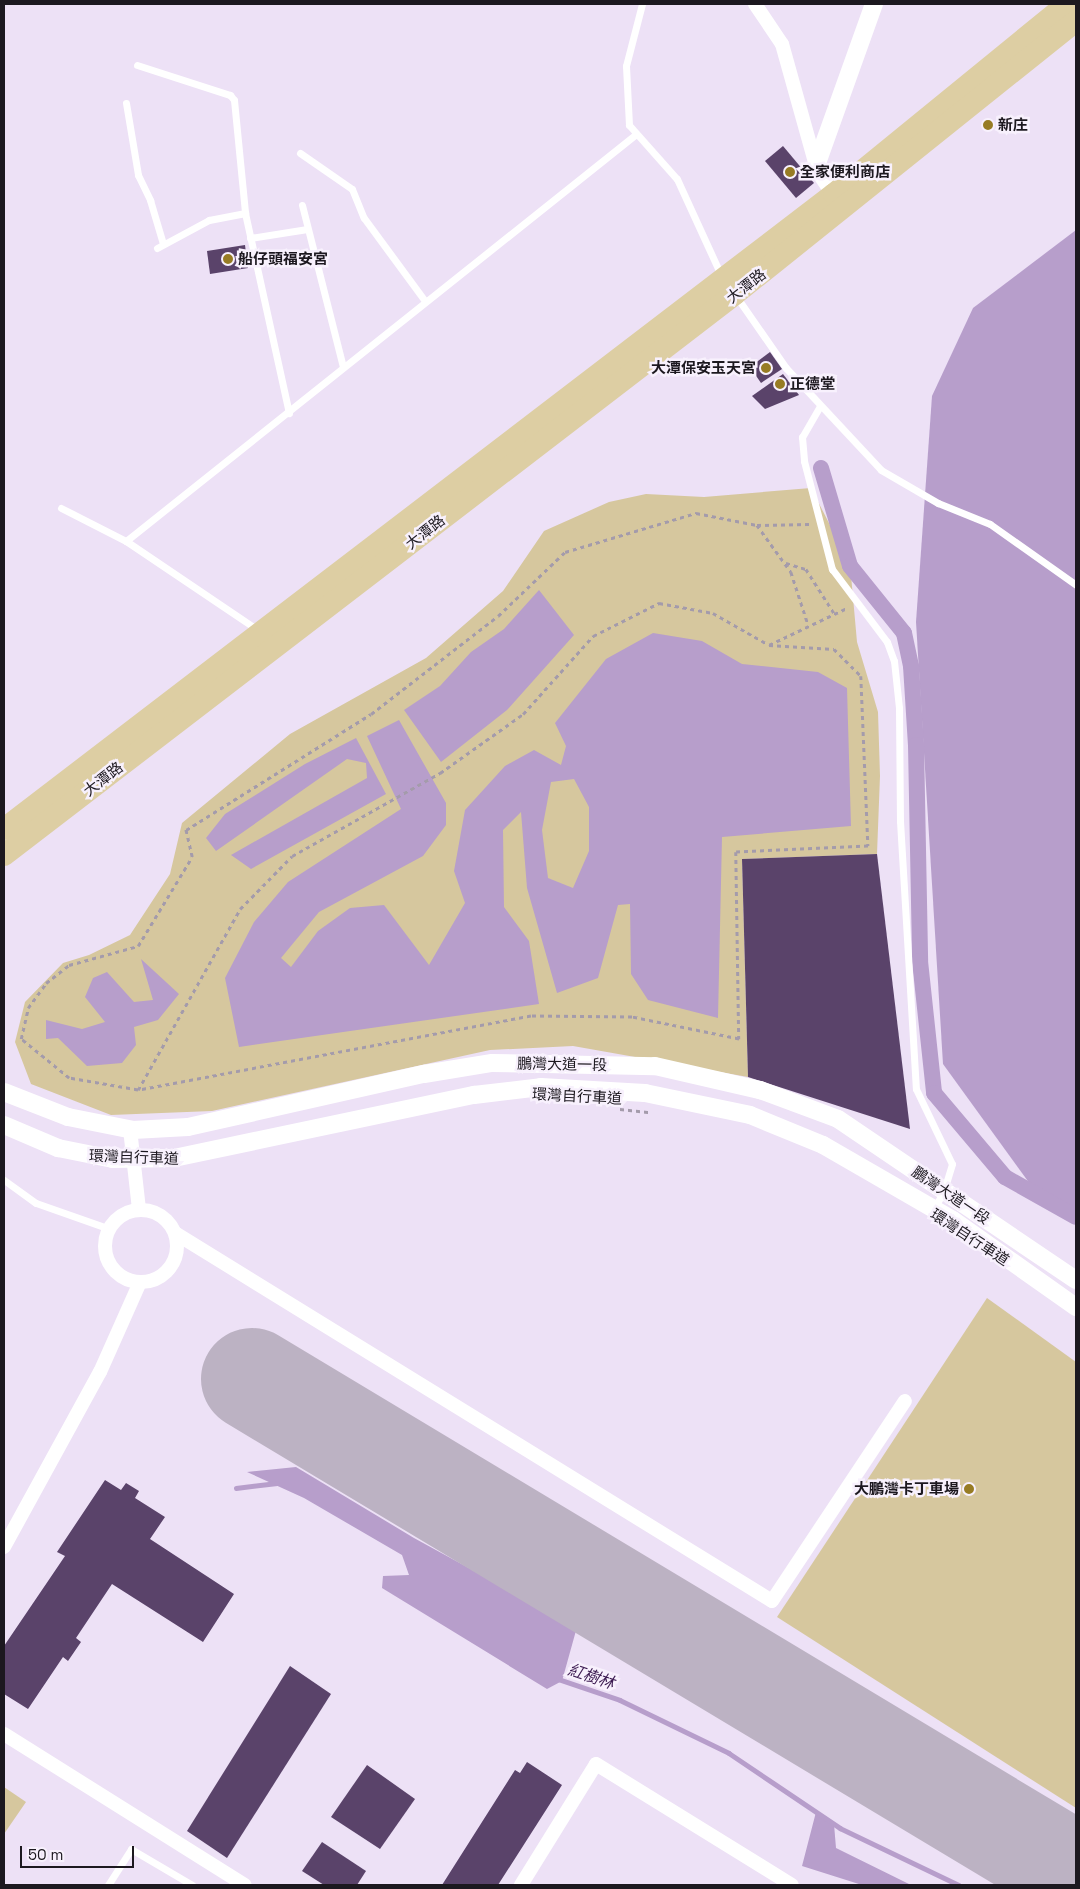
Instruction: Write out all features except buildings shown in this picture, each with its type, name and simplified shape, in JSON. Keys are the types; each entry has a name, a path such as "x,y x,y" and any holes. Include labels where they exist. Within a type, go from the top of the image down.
{"main road":[{"name":"大潭路","path":"839,201 1067,4"},
{"name":"大潭路","path":"4,855 839,201 1076,21"},
{"name":"大潭路","path":"4,829 261,632 729,287"}],"street":[{"path":"756,4 782,44 816,166 839,201"},
{"path":"816,166 874,4"},
{"name":"鵬灣大道一段","path":"4,1092 68,1117 130,1129 188,1127 424,1074 492,1063 655,1066 760,1090 838,1119 1076,1280"},
{"name":"鵬灣大道一段","path":"4,1125 58,1148 113,1159 174,1158 474,1095 541,1088 645,1093 750,1114 823,1145 934,1208 1076,1307"},
{"path":"130,1129 139,1209"},
{"path":"175,1233 177,1245 170,1267 151,1280 140,1282 118,1273 110,1264 106,1240 110,1229 127,1212 139,1209 161,1215 175,1233 772,1601 905,1401"},
{"path":"4,1547 100,1372 140,1282"},
{"path":"4,1734 245,1885"},
{"path":"521,1885 596,1764 792,1885"}],"lane":[{"path":"642,4 626,66 629,125 635,135 677,179 729,287 786,368 881,470 899,484 990,524 1076,585"},
{"path":"137,66 230,95 234,100 245,213 289,413"},
{"path":"126,103 138,175 150,200 160,246 209,220 245,213"},
{"path":"126,541 289,413 342,367 424,301 635,135"},
{"path":"300,153 352,189 364,218 424,301"},
{"path":"302,205 342,367"},
{"path":"250,238 307,229"},
{"path":"820,406 802,437 804,461 832,569 887,642 894,661 899,708 900,821 916,1089 952,1164 944,1191 934,1208"},
{"path":"60,508 126,541 261,632"},
{"path":"4,1180 36,1203 110,1229"},
{"path":"108,1885 131,1849 192,1885"}],"path":[{"path":"138,1090 240,909 292,856 392,802 440,773 523,714 593,636 659,603 713,612 770,645 834,650 861,676 868,846 736,852 739,1039 632,1017 531,1016 138,1090 69,1078 21,1039 28,1008 46,983 69,965 138,946 192,857 186,830 371,714 498,616 565,552 696,513 755,525 820,524"},
{"path":"755,525 791,572 808,624"},
{"path":"784,562 806,568 834,614"},
{"path":"770,645 808,624 858,603"},
{"name":"環灣自行車道","path":"617,1109 656,1113"}],"shaded area":[{"path":"1076,230 1076,1222 1038,1195 943,1064 916,622 932,396 973,308"},
{"path":"811,488 850,564 857,642 878,712 880,776 877,854 742,859 748,1077 573,1046 490,1050 212,1111 111,1115 31,1084 15,1042 25,1002 63,963 89,955 130,935 170,874 182,823 290,734 426,658 503,591 544,531 609,502 646,494 704,497"},
{"path":"539,590 574,635 507,710 441,762 404,710 440,686 471,652 504,629"},
{"path":"653,633 702,641 742,664 818,672 847,688 851,826 722,837 718,1018 648,1000 631,974 630,904 618,905 598,978 557,993 527,888 521,812 503,830 504,907 529,941 539,1004 239,1047 225,978 254,922 288,882 401,809 367,736 399,720 446,803 446,825 423,856 319,912 281,958 291,967 318,931 350,908 384,905 429,965 465,903 454,871 465,810 505,766 534,750 561,765 566,746 555,723 606,659","holes":["574,779 589,807 589,851 573,888 548,878 542,830 551,782"]},
{"path":"356,738 386,794 251,869 231,855 367,778 366,763 347,759 216,851 206,838 225,814 305,764"},
{"path":"141,959 179,994 158,1020 134,1027 136,1045 122,1063 87,1066 58,1038 46,1039 46,1020 82,1029 105,1022 85,997 93,978 107,972 134,1002 153,1000"},
{"name":"大鵬灣卡丁車場","path":"987,1298 1076,1362 1076,1808 777,1617"},
{"path":"296,1467 414,1538 577,1627 562,1681 547,1689 382,1588 383,1576 409,1575 402,1555 304,1498 247,1472"},
{"path":"4,1787 26,1802 4,1834"},
{"path":"816,1812 834,1824 836,1848 911,1885 862,1885 802,1866"}],"waterway":[{"path":"821,468 850,566 904,633 911,666 916,745 920,961 934,1093 1005,1177 1076,1217"},
{"name":"紅樹林","path":"236,1488 277,1483"},
{"name":"紅樹林","path":"558,1679 620,1700 729,1753 840,1828 959,1885"}],"runway":[{"path":"252,1379 1076,1874"}],"place":[{"name":"新庄","path":"988,125"},
{"name":"全家便利商店","path":"790,172"},
{"name":"船仔頭福安宮","path":"228,259"},
{"name":"大潭保安玉天宮","path":"766,368"},
{"name":"正德堂","path":"780,384"},
{"name":"大鵬灣卡丁車場","path":"969,1489"}]}
